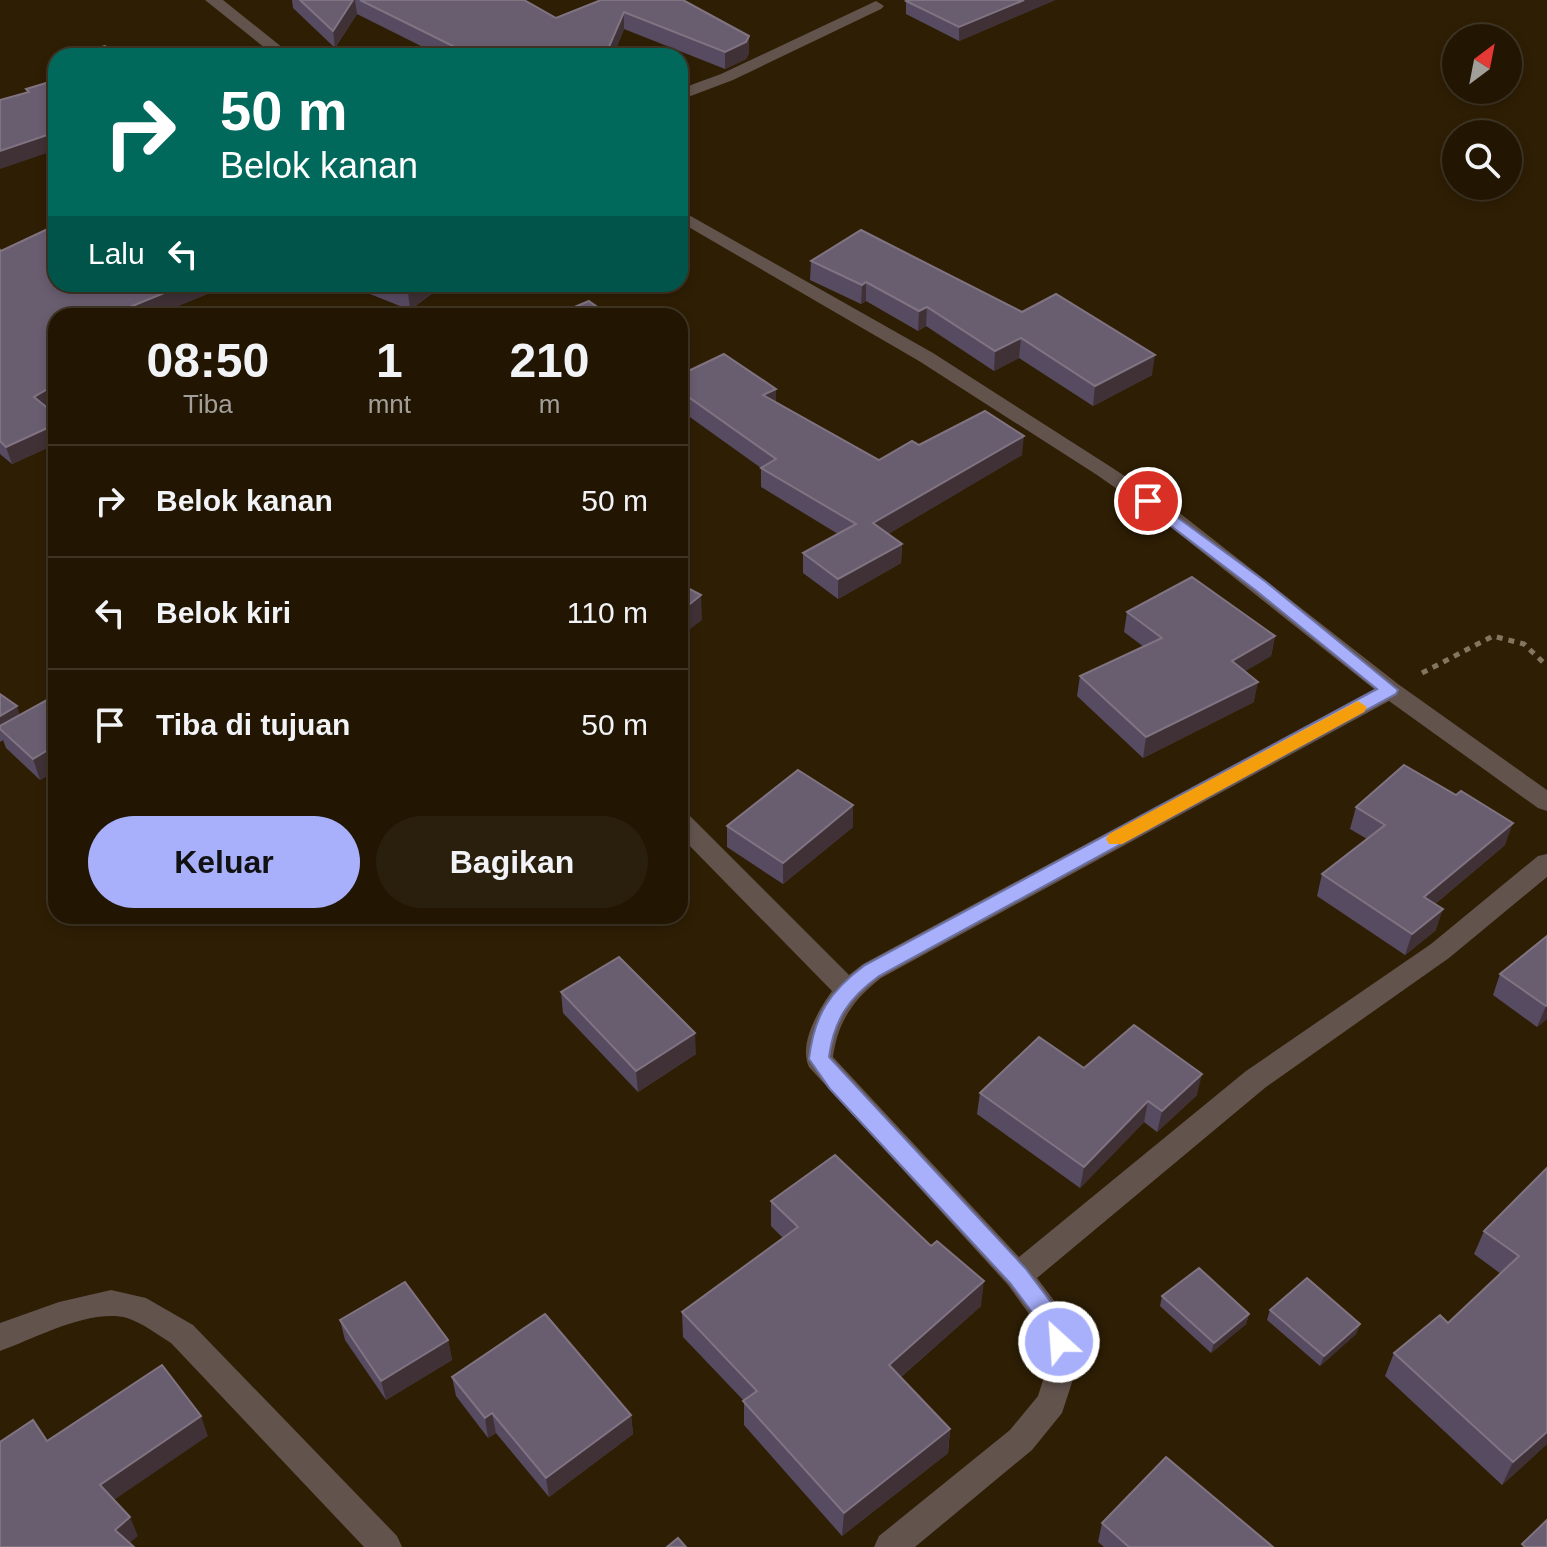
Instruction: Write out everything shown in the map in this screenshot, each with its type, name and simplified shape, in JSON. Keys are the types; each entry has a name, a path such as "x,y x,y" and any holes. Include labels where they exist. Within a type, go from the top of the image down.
{"street":[{"path":"213,0 275,48"},
{"path":"688,92 727,77 876,6"},
{"path":"688,220 926,357 1104,471 1170,516 1390,690 1547,802"},
{"path":"890,1547 1021,1440 1051,1403 1064,1361 1054,1324 1018,1276 819,1059 822,1034 847,989 872,971 1390,690"},
{"path":"688,829 847,989"},
{"path":"1018,1276 1256,1079 1451,943 1547,863"},
{"path":"0,1338 15,1329 102,1302 124,1303 148,1312 182,1334 386,1547"}],"path":[{"path":"1390,690 1493,636 1524,644 1547,666"}],"building":[{"path":"300,0 353,0 333,31"},
{"path":"360,0 524,0 556,18 601,0 683,0 749,36 746,42 725,52 624,12 608,48 457,48"},
{"path":"908,0 1024,0 959,27"},
{"path":"48,82 48,135 0,151 0,100 29,92 26,89"},
{"path":"48,229 48,292 166,292 128,308 48,308 48,389 34,397 48,408 48,428 6,447 0,441 1,251"},
{"path":"861,230 1022,312 1056,294 1155,355 1095,386 1021,338 995,351 927,307 919,311 866,282 862,285 811,261"},
{"path":"589,301 599,308 572,308"},
{"path":"724,354 776,389 763,395 879,460 912,441 919,445 985,411 1024,436 873,523 902,544 838,579 803,553 856,524 761,468 776,459 688,397 688,371"},
{"path":"1192,577 1275,636 1232,661 1258,682 1146,737 1080,676 1162,638 1127,612"},
{"path":"688,588 701,595 688,606"},
{"path":"0,694 17,706 0,716"},
{"path":"48,699 48,750 33,759 0,726"},
{"path":"1404,765 1456,795 1461,791 1513,823 1424,897 1443,909 1412,934 1322,874 1385,825 1356,807"},
{"path":"798,770 853,805 783,863 727,826"},
{"path":"1547,936 1547,1005 1546,1006 1500,974"},
{"path":"619,957 695,1033 636,1071 561,992"},
{"path":"1134,1025 1202,1074 1162,1111 1148,1101 1084,1167 980,1093 1039,1037 1084,1068"},
{"path":"835,1155 931,1246 937,1241 984,1281 889,1365 950,1429 844,1513 743,1401 757,1391 682,1312 798,1227 771,1201"},
{"path":"1547,1168 1547,1432 1513,1462 1394,1353 1440,1315 1448,1323 1519,1256 1484,1231"},
{"path":"1199,1268 1249,1314 1214,1343 1162,1296"},
{"path":"1307,1278 1360,1324 1324,1356 1270,1310"},
{"path":"405,1282 448,1340 381,1381 340,1320"},
{"path":"545,1314 631,1415 546,1478 492,1413 485,1418 452,1377"},
{"path":"162,1365 201,1416 100,1485 130,1517 115,1530 134,1547 0,1547 0,1442 33,1420 47,1441"},
{"path":"1166,1457 1273,1547 1129,1547 1102,1523"},
{"path":"1547,1520 1547,1547 1525,1547 1522,1544"},
{"path":"678,1538 686,1547 667,1547"}],"slow traffic":[{"path":"1116,839 1358,707"}],"route":[{"path":"1059,1342 1054,1324 1018,1276 819,1059 822,1034 831,1012 847,989 872,971 1390,690 1260,585 1148,501"}]}
